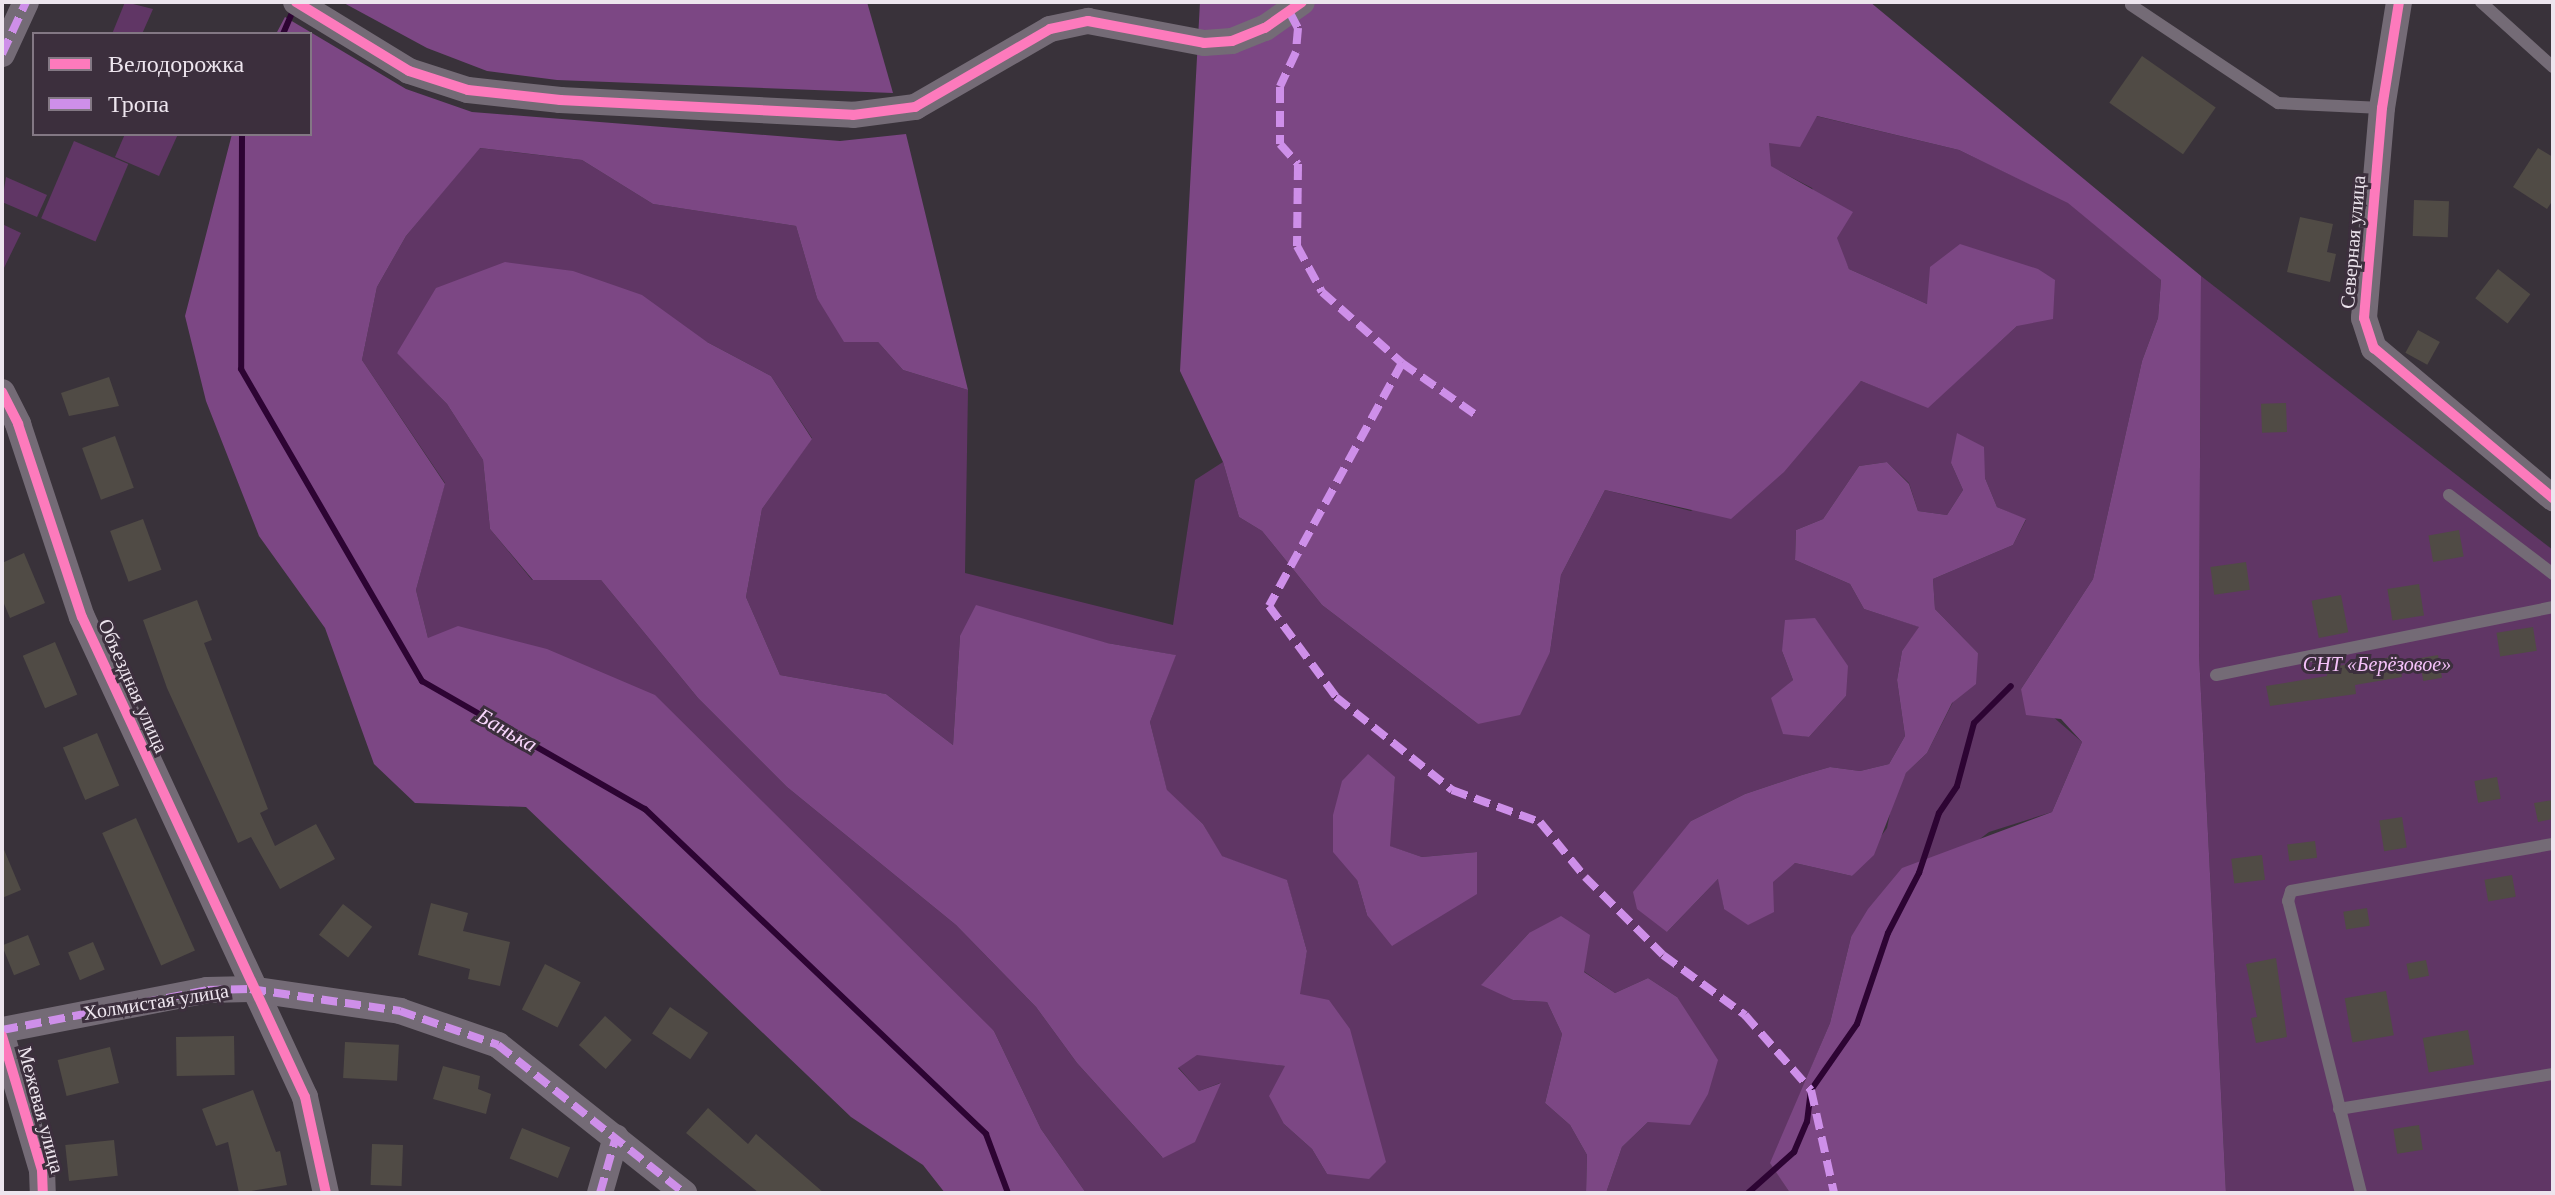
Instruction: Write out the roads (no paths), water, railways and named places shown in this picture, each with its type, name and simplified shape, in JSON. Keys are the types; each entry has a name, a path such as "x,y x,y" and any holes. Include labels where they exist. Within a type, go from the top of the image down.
{"street":[{"path":"2,54 26,2"},
{"path":"296,2 409,71 468,90 574,101 853,115 915,107 1050,29 1088,21 1204,43 1232,41 1265,28 1302,2"},
{"name":"Северная улица","path":"2399,2 2382,108 2364,318 2374,348 2553,498"},
{"name":"Объездная улица","path":"2,392 18,424 82,617 250,989 305,1097 326,1193"},
{"name":"Холмистая улица","path":"2,1033 207,990 250,989 400,1011 498,1045 684,1193"},
{"name":"Межевая улица","path":"2,1033 42,1170 43,1193"},
{"path":"600,1193 616,1137"}],"lane":[{"path":"2481,2 2553,67"},
{"path":"2131,5 2278,103 2382,108"},
{"path":"2449,495 2553,574"},
{"path":"2216,675 2553,607"},
{"path":"2361,1193 2288,901 2291,891 2553,844"},
{"path":"2339,1109 2553,1074"}],"waterway":[{"name":"Банька","path":"284,32 293,10"},
{"name":"Банька","path":"242,136 241,369 422,681 645,809 986,1134 1008,1193"},
{"path":"1748,1193 1794,1152 1807,1122 1811,1090 1857,1024 1888,933 1919,873 1939,813 1957,786 1974,723 2011,686"}],"park label":[{"name":"СНТ «Берёзовое»","path":"2377,664"}]}
